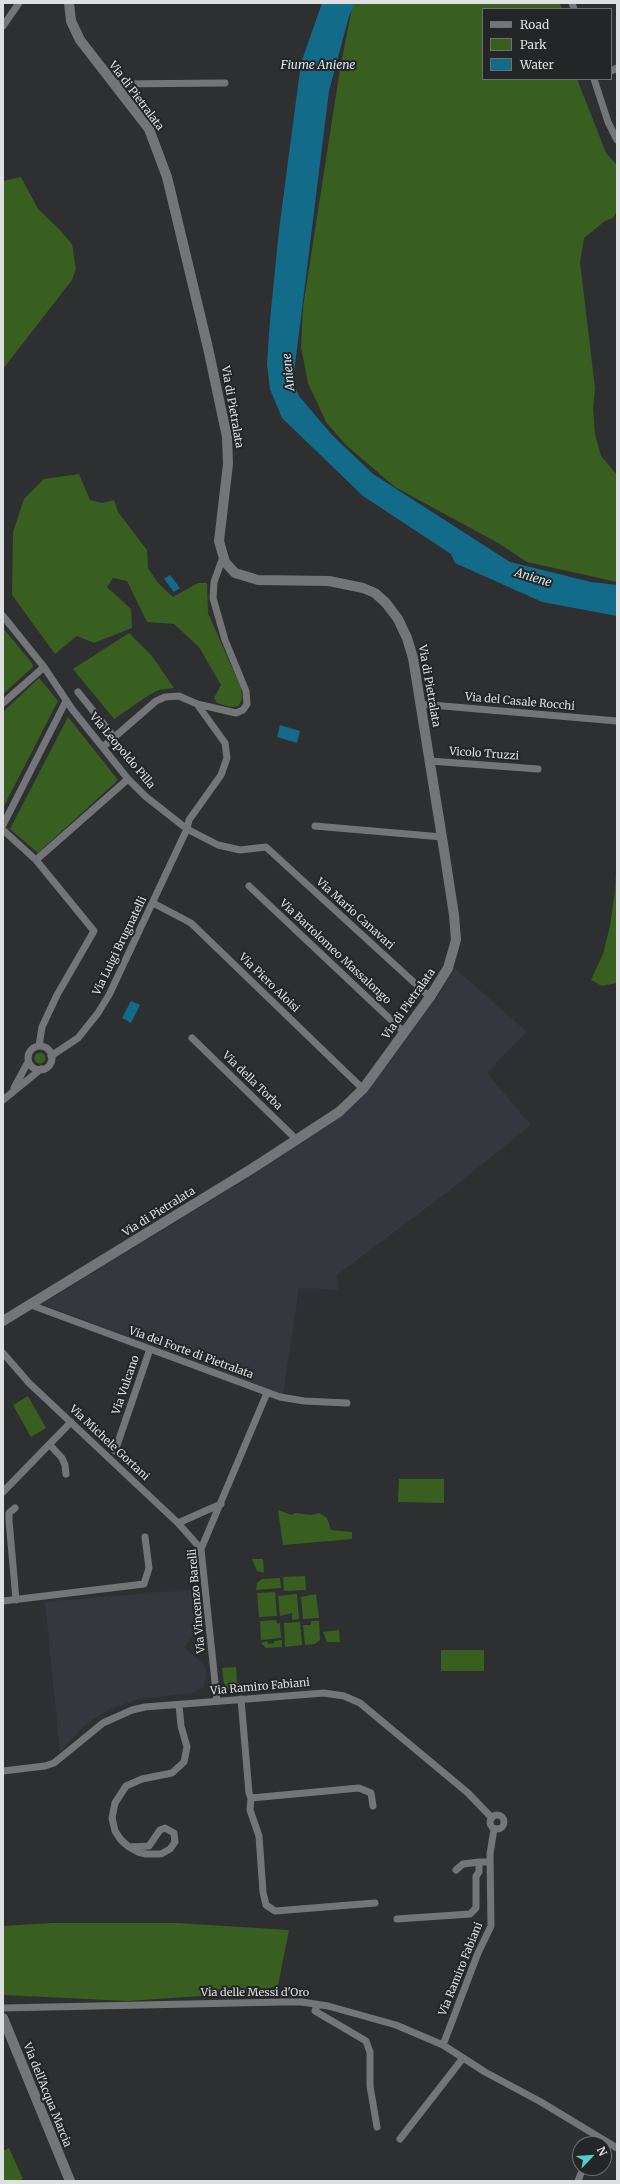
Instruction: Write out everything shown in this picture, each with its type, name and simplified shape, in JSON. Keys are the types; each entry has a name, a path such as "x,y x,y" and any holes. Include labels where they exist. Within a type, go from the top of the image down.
{"street":[{"path":"3,26 19,3"},
{"name":"Via di Pietralata","path":"3,1321 334,1116 363,1089 430,997 448,968 456,940 454,915 430,761 407,638 395,615 380,597 363,588 345,583 267,581 248,578 231,569 223,557 219,541 228,452 223,412 167,177 155,142 147,127 92,57 78,35 70,18 69,3"},
{"path":"594,80 608,122 617,140"},
{"path":"113,84 226,83"},
{"path":"103,747 160,699 179,696 190,699 198,704 236,713 243,710 248,704 246,690 225,640 213,598 214,582 223,557"},
{"name":"Via Leopoldo Pilla","path":"3,616 44,667 66,701 128,779 155,804 187,829 229,848 244,850 266,847"},
{"path":"3,704 44,667"},
{"path":"78,692 114,737"},
{"path":"3,825 66,701"},
{"name":"Via Luigi Brugnatelli","path":"52,1056 78,1038 98,1013 111,991 153,902 187,829 190,817 221,775 227,758 225,743 198,704"},
{"name":"Via del Casale Rocchi","path":"420,704 617,721"},
{"name":"Vicolo Truzzi","path":"430,761 538,769"},
{"path":"36,860 128,779"},
{"path":"315,826 442,837"},
{"path":"3,830 36,860 94,931 57,995 42,1027 39,1046"},
{"name":"Via Mario Canavari","path":"266,847 430,997"},
{"name":"Via Bartolomeo Massalongo","path":"249,886 405,1033"},
{"name":"Via Piero Aloisi","path":"153,902 191,923 363,1089"},
{"name":"Via della Torba","path":"192,1038 297,1140"},
{"path":"39,1046 48,1049 52,1056 49,1065 6,1094 28,1062 30,1051 39,1046"},
{"path":"28,1062 32,1067 41,1069"},
{"name":"Via del Forte di Pietralata","path":"31,1305 267,1393 298,1401 347,1403"},
{"name":"Via Vulcano","path":"115,1450 150,1349"},
{"name":"Via Michele Gortani","path":"3,1353 29,1383 178,1522 201,1548"},
{"name":"Via Vincenzo Barelli","path":"217,1701 201,1548 267,1393"},
{"path":"3,1492 71,1422"},
{"path":"50,1445 62,1458 65,1465 66,1474"},
{"path":"178,1522 221,1504"},
{"path":"14,1508 10,1513 8,1520 16,1600"},
{"path":"3,1601 144,1584 149,1568 145,1537"},
{"name":"Via Ramiro Fabiani","path":"3,1772 45,1766 54,1763 86,1735 120,1714 145,1707 324,1693 340,1695 354,1700 468,1793 492,1818"},
{"path":"241,1699 249,1793 251,1798 250,1810 259,1836 263,1897 269,1907 275,1911 375,1903"},
{"path":"129,1847 149,1846 163,1828 171,1830 175,1837 173,1846 161,1854 146,1854 129,1847 121,1840 115,1831 112,1818 115,1803 122,1791 133,1781 172,1773 184,1762 187,1747 181,1726 179,1705"},
{"path":"251,1798 359,1788 371,1793 373,1806"},
{"name":"Via Ramiro Fabiani","path":"492,1818 498,1816 504,1821 500,1829 494,1829"},
{"name":"Via Ramiro Fabiani","path":"443,2045 478,1953 491,1926 490,1862 494,1829 490,1824 492,1818"},
{"path":"397,1919 470,1914 476,1908 476,1876 479,1872 479,1862"},
{"path":"456,1870 463,1864 490,1862"},
{"name":"Via delle Messi d'Oro","path":"3,2008 282,2002 317,2005 396,2025 443,2045 597,2136"},
{"path":"317,2005 315,2010 366,2040 370,2052 370,2086 377,2127"},
{"name":"Via dell'Acqua Marcia","path":"3,2018 70,2181"},
{"path":"400,2139 463,2058"}],"shaded area":[{"path":"454,967 527,1032 487,1073 531,1125 449,1191 337,1275 338,1290 299,1288 283,1395 42,1304 256,1173 339,1118 359,1101 383,1071 444,987"},
{"path":"198,1589 201,1627 184,1647 205,1666 207,1676 203,1687 194,1693 139,1699 110,1709 85,1725 60,1752 45,1602"}],"green space":[{"path":"353,3 560,3 562,8 482,8 482,80 577,80 606,153 617,165 617,211 613,218 605,221 584,238 580,262 595,388 593,409 595,434 601,456 617,475 617,582 527,562 498,543 395,487 346,445 326,422 308,383 301,347 303,307 340,69"},
{"path":"21,177 38,209 72,244 76,269 72,280 3,369 3,181"},
{"path":"79,474 90,500 102,503 114,500 118,512 147,550 148,568 158,583 173,597 198,583 207,583 208,613 241,688 242,698 239,706 230,707 217,703 214,698 221,685 199,647 174,624 147,622 127,581 113,578 107,587 131,609 132,628 94,643 77,636 55,654 12,595 13,532 24,499 44,479"},
{"path":"3,628 32,663 33,667 3,694"},
{"path":"129,633 152,656 174,688 159,690 149,695 114,719 73,669"},
{"path":"39,678 58,701 3,808 3,712"},
{"path":"68,717 118,780 38,853 10,829"},
{"path":"617,850 617,983 602,986 591,980 603,954 610,926 615,891"},
{"path":"40,1052 44,1054 46,1058 44,1062 40,1064 36,1062 34,1058 36,1054"},
{"path":"28,1396 46,1428 31,1437 13,1405"},
{"path":"399,1479 444,1479 444,1503 398,1502"},
{"path":"278,1510 292,1515 295,1513 311,1515 319,1513 327,1518 331,1530 352,1532 352,1539 283,1545"},
{"path":"252,1559 263,1559 264,1573 257,1571"},
{"path":"305,1576 306,1590 284,1591 283,1577"},
{"path":"280,1578 281,1588 256,1590 257,1583 262,1579"},
{"path":"275,1592 277,1616 259,1617 257,1593"},
{"path":"297,1594 299,1619 292,1620 292,1613 280,1616 278,1596"},
{"path":"316,1594 319,1618 303,1619 301,1597"},
{"path":"276,1620 277,1624 280,1623 281,1638 261,1640 260,1621"},
{"path":"311,1621 319,1621 320,1640 315,1644 305,1645 303,1625 311,1625"},
{"path":"300,1622 302,1645 285,1647 284,1623"},
{"path":"339,1630 340,1642 327,1642 323,1632"},
{"path":"282,1640 282,1647 266,1648 261,1643 267,1641 268,1644 274,1643 274,1641"},
{"path":"441,1650 484,1650 484,1671 441,1671"},
{"path":"236,1667 237,1683 241,1683 242,1693 230,1692 224,1683 222,1668"},
{"path":"52,1923 177,1923 289,1930 278,1985 259,1992 128,2001 3,1995 3,1926"},
{"path":"9,2148 23,2179 18,2181 3,2181 3,2151"}],"water":[{"name":"Fiume Aniene","path":"322,3 355,3 349,16 329,91 293,381 299,396 332,435 373,474 510,562 591,582 617,585 617,616 542,602 455,563 451,554 363,496 282,418 270,389 267,364 270,320 279,230 301,63"},
{"path":"170,575 180,588 174,592 164,579"},
{"path":"280,725 300,731 297,743 277,737"},
{"path":"131,1001 140,1005 131,1023 122,1018"}],"water label":[{"name":"Aniene","path":"289,372"},
{"name":"Aniene","path":"533,578"}]}
